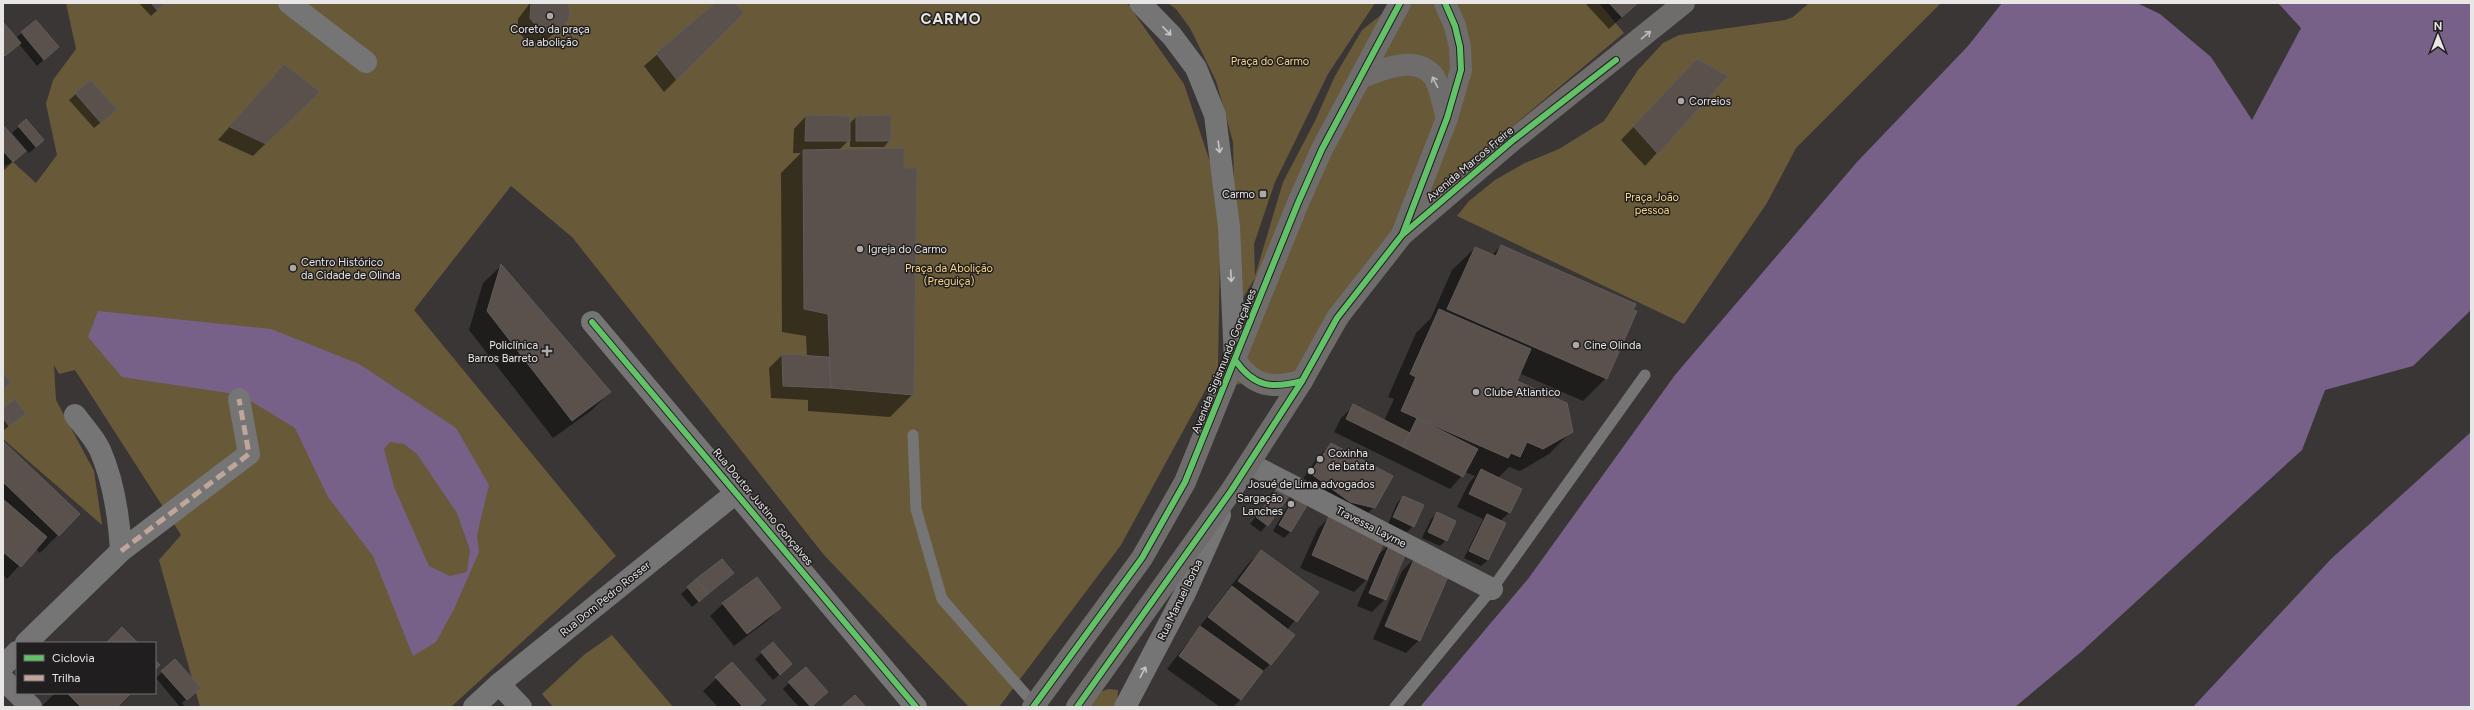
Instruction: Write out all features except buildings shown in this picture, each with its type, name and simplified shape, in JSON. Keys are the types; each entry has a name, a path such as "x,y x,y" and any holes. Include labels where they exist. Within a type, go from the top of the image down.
{"main road":[{"name":"Avenida Sigismundo Gonçalves","path":"1034,706 1142,558 1185,482 1298,203 1322,149 1400,3"},
{"path":"1402,235 1447,118 1461,70 1460,47 1455,26 1445,3"},
{"name":"Avenida Marcos Freire","path":"1302,381 1337,318 1402,235 1512,141 1616,60 1684,3"},
{"path":"1362,76 1394,65 1409,65 1424,69 1434,77 1447,118"},
{"path":"1235,360 1247,376 1253,380 1268,384 1286,385 1302,381"},
{"path":"1077,707 1231,492 1302,381"}],"street":[{"path":"289,3 366,62"},
{"path":"1140,3 1172,36 1196,68 1215,115 1229,227 1235,360"},
{"name":"Rua Doutor Justino Gonçalves","path":"592,322 737,492 916,707"},
{"path":"27,642 121,551 249,454 239,399"},
{"path":"75,414 99,449 112,485 119,514 121,551"},
{"name":"Travessa Layme","path":"1250,464 1492,589"},
{"name":"Rua Dom Pedro Rosser","path":"474,707 499,684 737,492"},
{"name":"Rua Manuel Borba","path":"1125,707 1185,593 1231,492"},
{"path":"3,666 16,653"},
{"path":"3,679 16,692"},
{"path":"499,684 521,707"},
{"path":"18,694 31,707"}],"lane":[{"path":"1395,707 1492,589 1645,375"},
{"path":"913,436 916,508 942,599 1034,706"}],"green space":[{"name":"Praça da Abolição (Preguiça)","path":"66,3 1127,3 1184,84 1221,195 1218,367 1121,545 999,707 969,707 824,555 572,237 511,186 414,310 616,556 451,707 200,707 159,560 181,535 75,370 59,374 54,365 56,400 94,471 102,525 3,439 3,166 13,162 36,183 57,155 46,104 53,80 76,49"},
{"name":"Praça do Carmo","path":"1168,3 1375,3 1328,74 1275,182 1254,244 1255,276 1283,182 1315,121 1335,76 1362,30 1396,3 1599,3 1624,33 1417,206 1311,385 1251,381 1220,389 1232,356 1255,278 1237,308 1233,142 1216,81 1190,28 1176,9"},
{"name":"Praça João pessoa","path":"1809,3 1941,3 1796,148 1767,203 1684,324 1457,216 1469,201 1495,180 1525,163 1559,149 1604,121 1638,70 1663,43 1679,35 1785,20 1793,17"},
{"path":"612,635 673,707 553,707 542,694 585,654"},
{"path":"1108,689 1118,690 1117,707 1088,707 1100,692"}],"shaded area":[{"path":"2002,3 2137,3 2160,14 2211,57 2252,120 2301,28 2278,3 2471,3 2471,310 2413,366 2325,390 2302,450 2081,652 2015,707 1420,707 1528,579 1675,375 1857,162 1968,46"},
{"path":"98,311 271,329 359,364 456,428 489,485 477,535 479,552 454,609 436,642 413,656 373,556 328,497 295,428 241,395 122,377 88,337","holes":["390,442 404,444 417,454 457,513 470,550 467,572 450,576 429,566 394,487 384,449"]},
{"path":"2471,432 2471,707 2193,707 2331,559"}],"marked path":[{"path":"121,551 249,454 239,399"}],"cycle path":[{"path":"1033,707 1142,558 1185,482 1298,203 1322,149 1400,3"},
{"path":"1403,233 1447,118 1461,70 1460,47 1455,26 1445,3"},
{"path":"1077,707 1231,491 1302,381 1337,318 1402,235 1512,141 1616,60"},
{"path":"592,322 916,707"},
{"path":"1235,360 1249,376 1264,384 1281,385 1302,381"}],"place":[{"name":"Coreto da praça da abolição","path":"550,16"},
{"name":"Correios","path":"1681,101"},
{"name":"Carmo","path":"1263,194"},
{"name":"Igreja do Carmo","path":"860,249"},
{"name":"Centro Histórico da Cidade de Olinda","path":"293,268"},
{"name":"Cine Olinda","path":"1576,345"},
{"name":"Policlínica Barros Barreto","path":"547,351"},
{"name":"Clube Atlantico","path":"1476,392"},
{"name":"Coxinha de batata","path":"1320,459"},
{"name":"Josué de Lima advogados","path":"1311,471"},
{"name":"Sargação Lanches","path":"1291,504"}],"district":[{"name":"CARMO","path":"951,19"}]}
